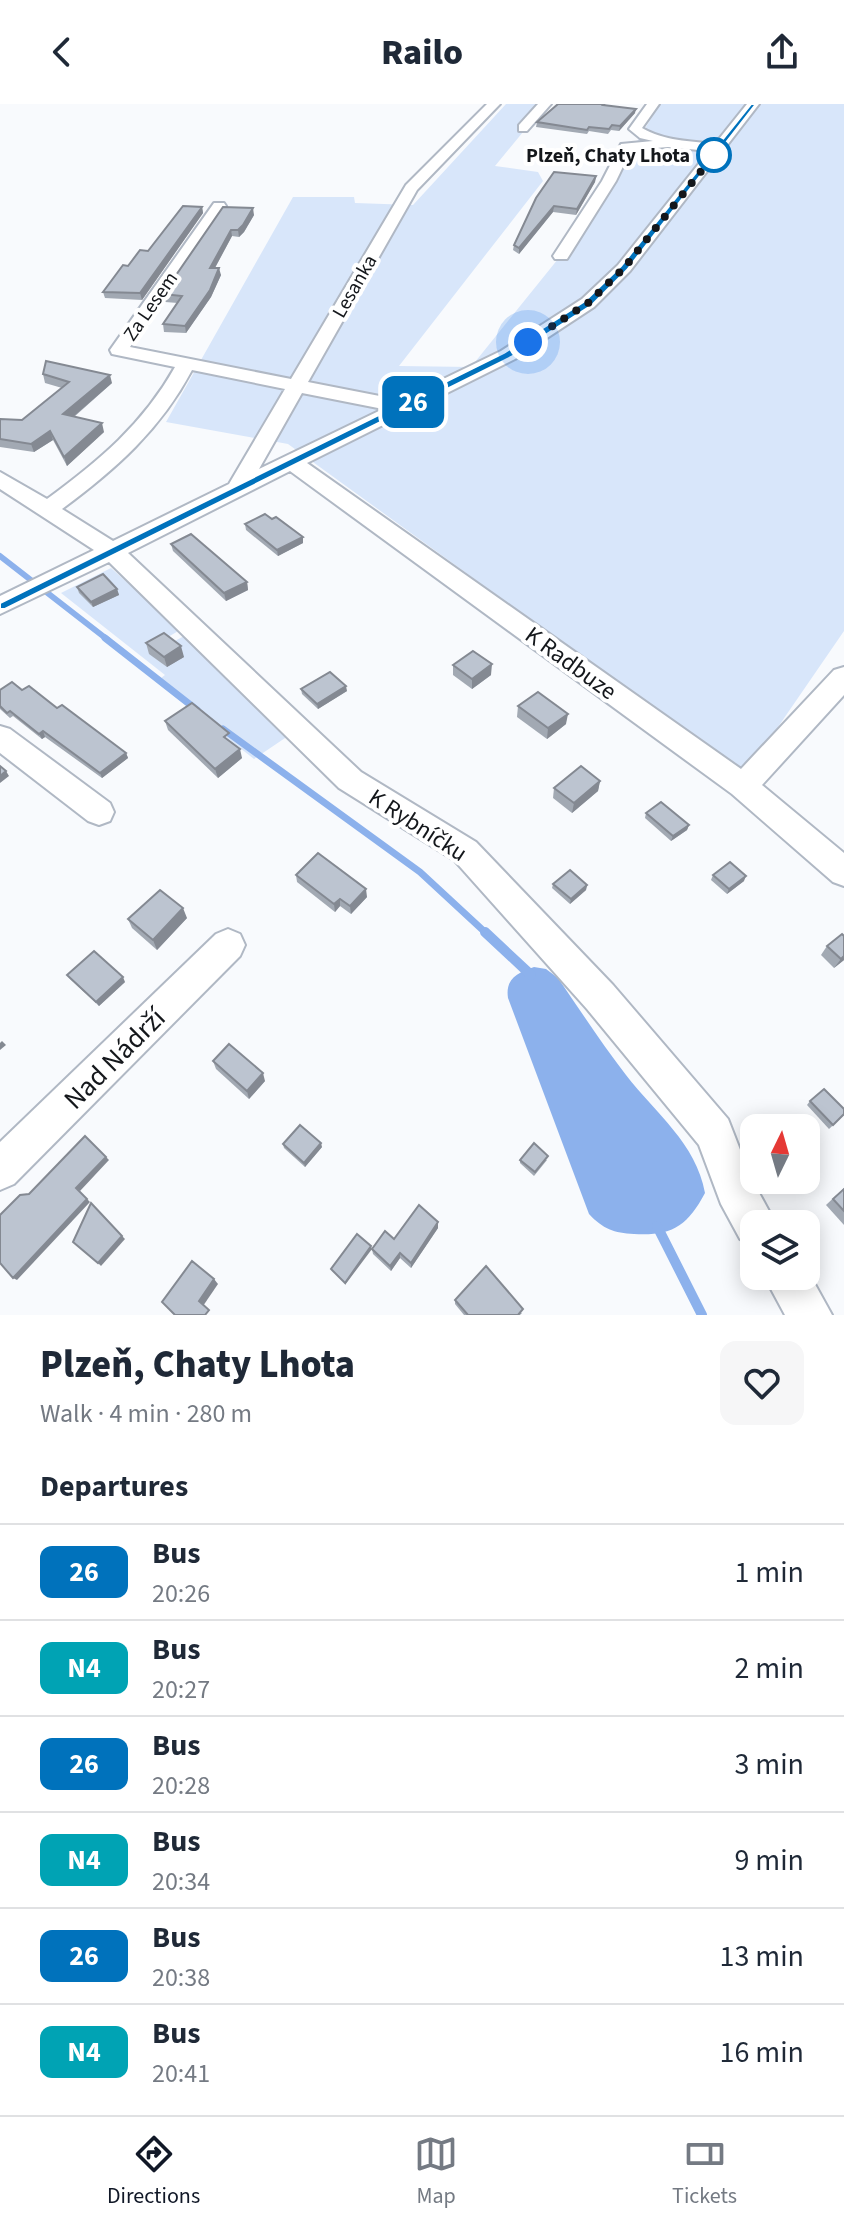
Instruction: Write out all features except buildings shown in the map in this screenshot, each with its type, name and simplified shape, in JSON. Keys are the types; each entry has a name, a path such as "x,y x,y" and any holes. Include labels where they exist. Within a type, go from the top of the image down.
{"street":[{"name":"Lesanka","path":"238,487 411,188 494,104"},
{"path":"523,128 545,104"},
{"path":"653,104 635,129 645,135 719,148"},
{"path":"0,606 508,355 588,303 624,268 753,104"},
{"path":"561,256 609,181 626,147 688,144"},
{"name":"Za Lesem","path":"219,206 119,350 403,407"},
{"path":"54,508 132,443 162,407 186,363"},
{"name":"K Radbuze","path":"291,462 743,786 844,872"},
{"name":"K Rybníčku","path":"0,468 32,487 54,508 111,550 350,780 465,851 600,997 714,1133 735,1190 747,1210"},
{"name":"K Rybníčku","path":"0,479 54,508"},
{"path":"743,786 840,688"},
{"path":"0,737 99,812"},
{"name":"Nad Nádrží","path":"0,1170 228,945"},
{"path":"795,1290 810,1315"}],"shaded area":[{"path":"506,104 546,104 495,166 538,172 543,181 399,366 471,367 587,223 660,104 844,104 844,631 745,775 288,444 166,422 293,197 354,197 355,203 413,205"},
{"path":"111,568 180,630 168,637 173,642 186,635 291,734 254,759 156,682 165,675 61,593"}],"water":[{"path":"534,967 546,969 558,978 617,1063 693,1159 705,1193 692,1214 677,1227 658,1233 620,1233 604,1227 589,1214 508,998 511,981"}],"waterway":[{"path":"0,556 108,640"},
{"path":"105,638 197,710"},
{"path":"223,729 420,872 487,934"},
{"path":"485,932 531,975"},
{"path":"657,1226 702,1315"}],"bus line":[{"name":"26","path":"0,606 508,355 588,303 624,268 753,104"}],"place":[{"name":"Plzeň, Chaty Lhota","path":"714,155"}],"route":[{"path":"528,342 588,303 624,268 714,155"}]}
